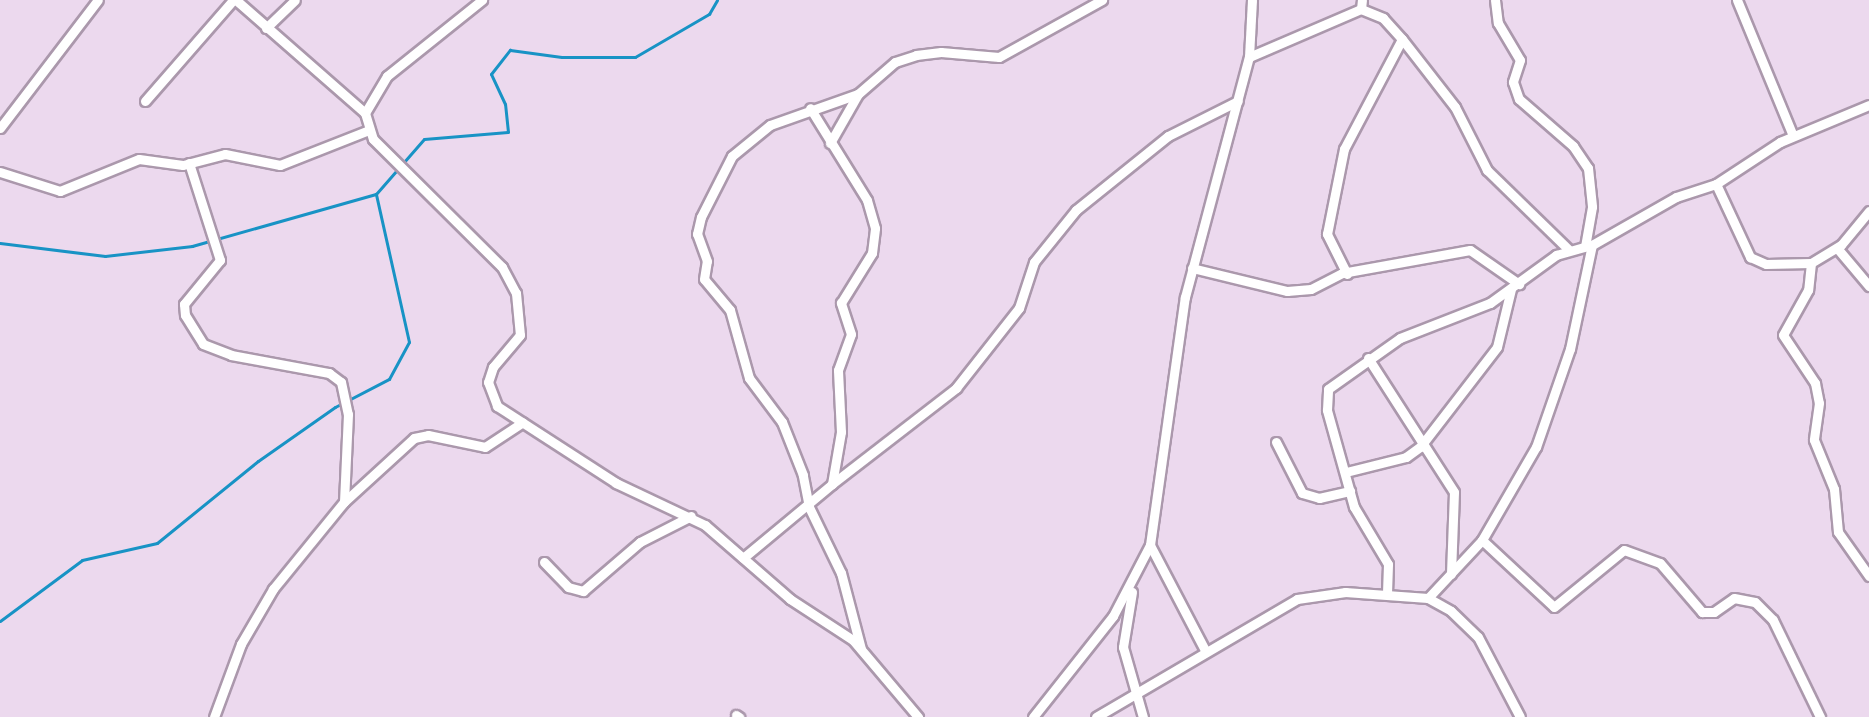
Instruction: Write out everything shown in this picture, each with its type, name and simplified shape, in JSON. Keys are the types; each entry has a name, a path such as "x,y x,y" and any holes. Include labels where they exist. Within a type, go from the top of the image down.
{"street":[{"path":"0,128 98,0"},
{"path":"145,101 234,0 365,113 369,130 502,267 516,294 522,327 493,367 489,390 497,406 616,483 691,516 790,599 861,649 918,717"},
{"path":"266,28 295,0"},
{"path":"365,113 387,76 482,0"},
{"path":"830,143 858,94 895,62 941,52 999,57 1102,0"},
{"path":"1033,717 1113,616 1150,545 1192,268 1249,57 1252,0"},
{"path":"1428,598 1482,540 1536,447 1554,398 1589,245 1592,207 1588,168 1573,146 1519,99 1513,82 1520,60 1498,23 1495,0"},
{"path":"1737,0 1793,136"},
{"path":"1249,57 1361,5 1383,18 1455,107 1487,170 1568,249"},
{"path":"1347,274 1327,234 1344,149 1402,39"},
{"path":"858,94 810,108 770,125 732,156 697,234 707,261 704,279 730,310 749,378 782,422 803,475 808,507 841,573 861,649"},
{"path":"743,558 808,507 832,484 956,388 1019,308 1034,262 1076,210 1168,136 1238,101"},
{"path":"1387,592 1388,564 1350,491 1325,400 1336,381 1400,338 1480,308 1515,287 1568,249 1589,245 1676,197 1716,184 1793,136 1869,105"},
{"path":"810,108 867,200 875,228 872,253 841,303 851,334 838,370 841,432 832,484"},
{"path":"0,172 60,190 139,159 189,164 225,154 280,165 369,130"},
{"path":"189,164 220,260 184,304 185,315 203,344 231,355 329,373 341,382 348,414 344,502"},
{"path":"1716,184 1750,257 1767,264 1811,263 1837,248 1869,211"},
{"path":"1837,248 1869,286"},
{"path":"1192,268 1276,292 1311,289 1347,274 1470,250 1515,287"},
{"path":"1811,263 1808,290 1783,336 1815,384 1819,403 1814,440 1834,489 1838,532 1868,574"},
{"path":"1346,472 1406,457 1421,444 1429,429 1474,383 1497,347 1515,287"},
{"path":"1368,358 1421,444 1454,492 1451,573"},
{"path":"214,717 241,644 267,598 344,502 414,438 428,435 485,447 523,422"},
{"path":"1276,442 1302,493 1319,498 1350,491"},
{"path":"544,562 572,590 583,591 640,542 691,516"},
{"path":"1482,540 1554,607 1624,550 1660,563 1701,612 1714,612 1734,598 1755,602 1773,620 1820,717"},
{"path":"1150,545 1205,650"},
{"path":"1140,567 1123,626 1123,647 1143,717"},
{"path":"1096,717 1205,650 1297,599 1387,592 1428,598 1478,637 1520,717"}],"waterway":[{"path":"0,621 82,560 157,543 258,461 335,407 389,379 409,342 376,194 424,139 508,132 505,104 491,74 510,50 562,57 635,57 709,14 717,0"},
{"path":"0,243 105,256 192,246 376,194"}]}
